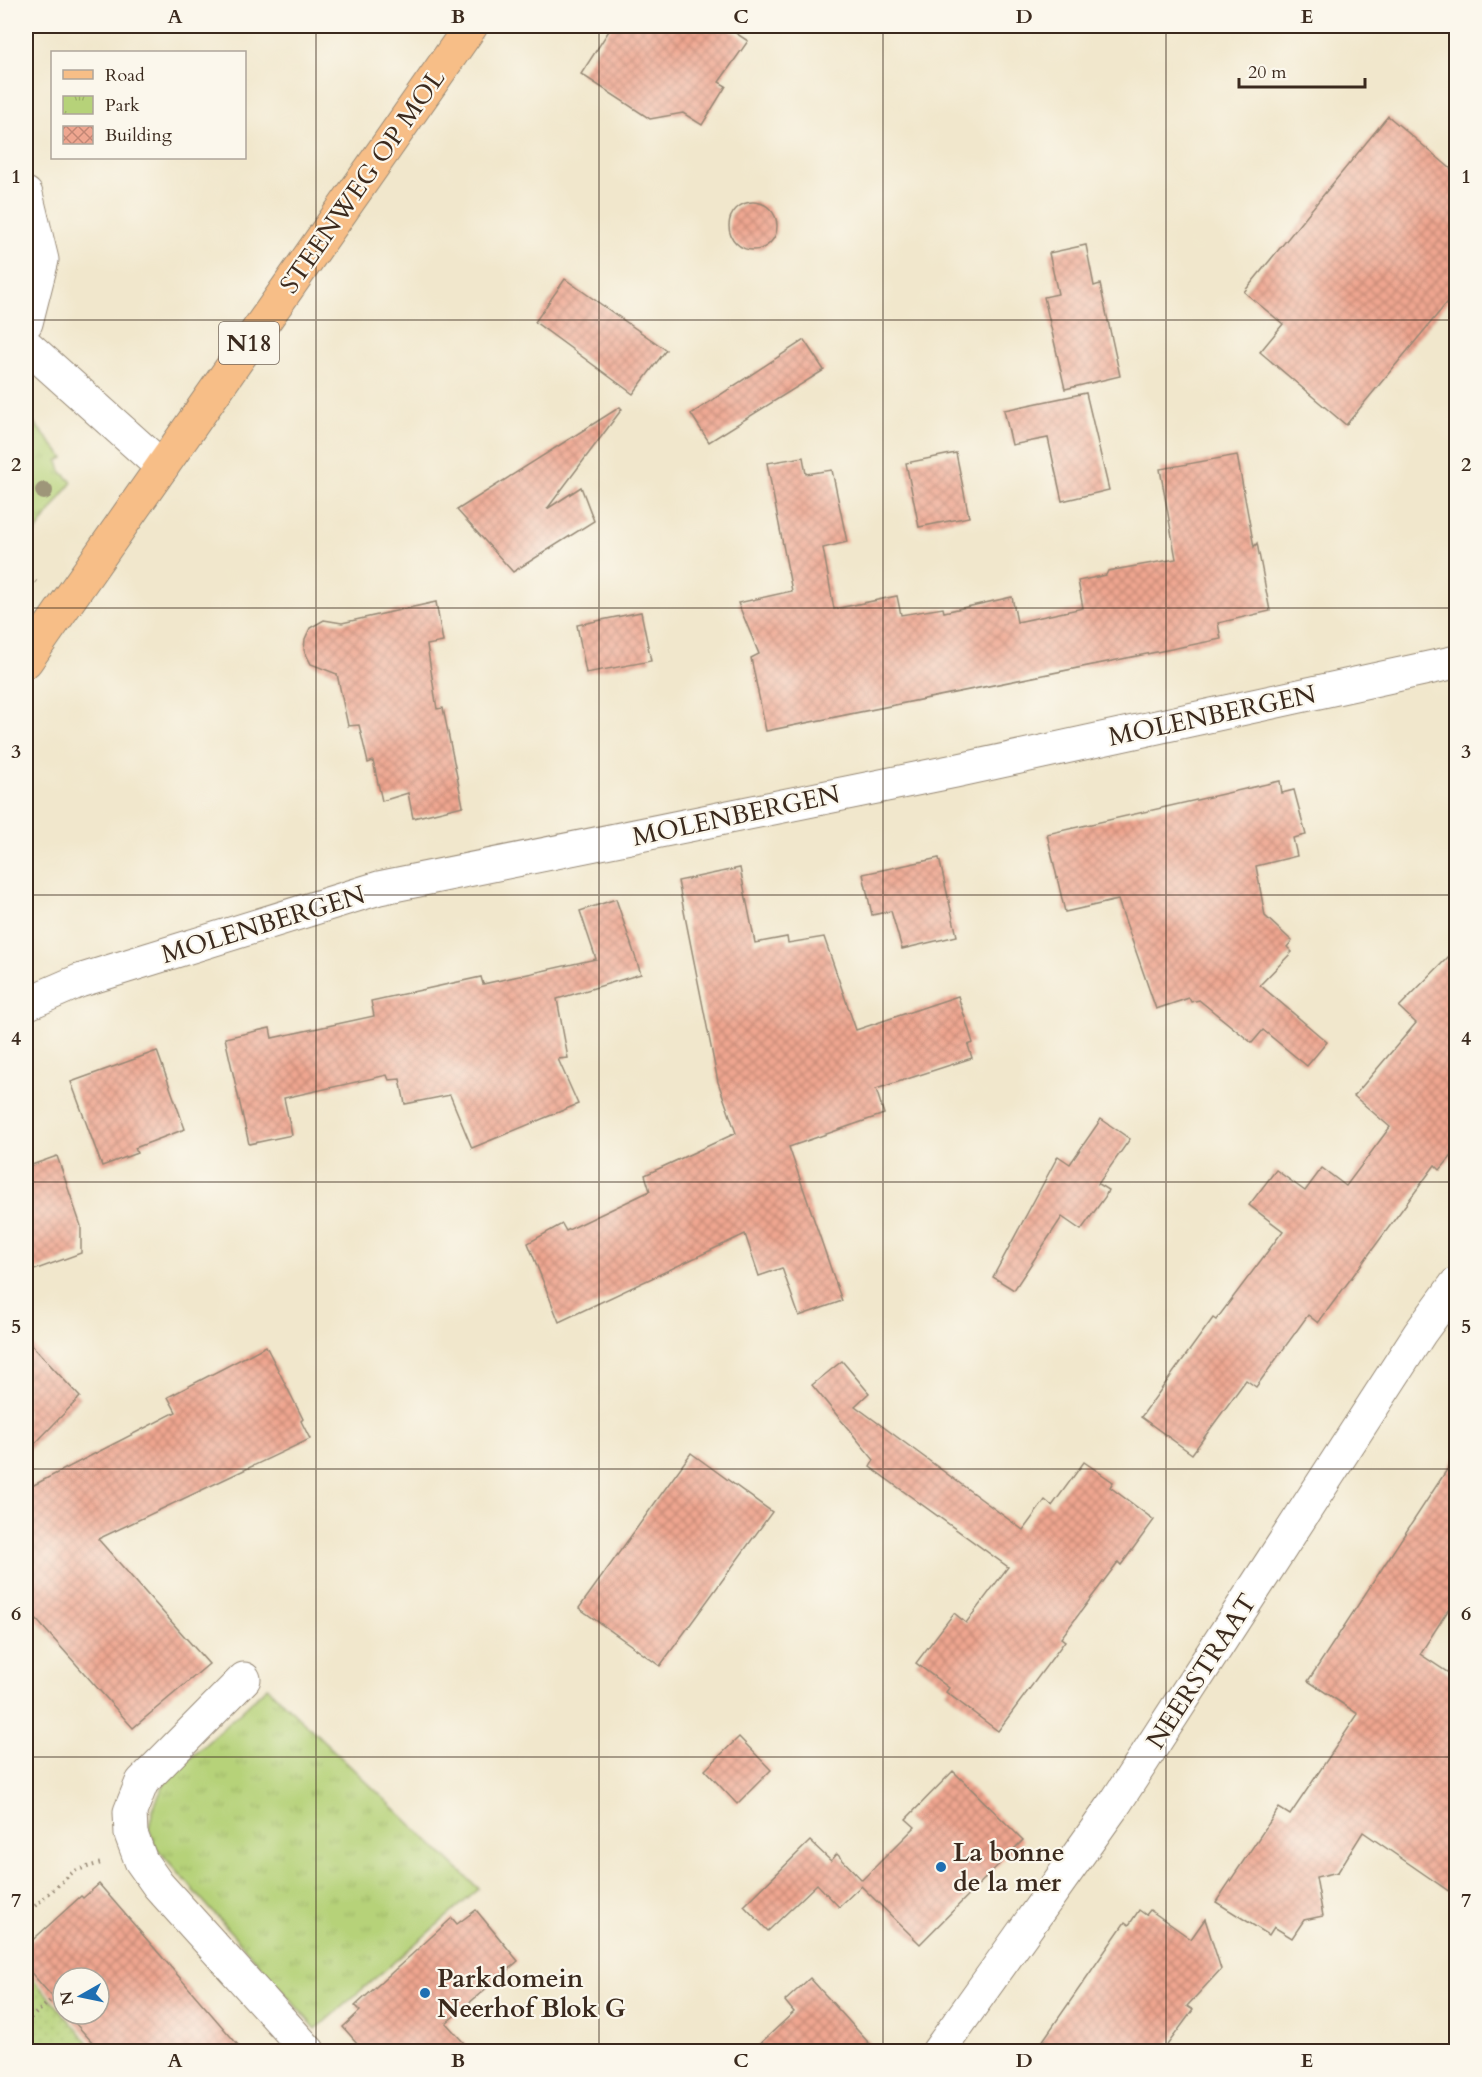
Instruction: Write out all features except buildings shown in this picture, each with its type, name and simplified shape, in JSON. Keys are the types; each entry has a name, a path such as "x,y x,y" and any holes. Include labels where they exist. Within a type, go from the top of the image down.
{"main road":[{"name":"STEENWEG OP MOL","path":"26,661 471,26"}],"street":[{"path":"26,194 42,260 26,323"},
{"path":"26,345 162,467"},
{"name":"MOLENBERGEN","path":"26,1004 79,981 379,888 955,771 1456,663"},
{"name":"NEERSTRAAT","path":"938,2052 1116,1802 1420,1333 1456,1284"},
{"path":"244,1679 142,1782 130,1812 131,1834 141,1861 158,1885 309,2052"}],"path":[{"path":"26,1914 74,1871 103,1863 141,1861"},
{"path":"26,2022 50,2001"},
{"path":"26,2037 38,2052"}],"green space":[{"path":"26,414 64,458 58,461 61,471 72,482 26,545"},
{"path":"267,1687 479,1889 316,2029 155,1846 149,1828 153,1809 165,1782"},
{"path":"26,1971 51,2000 51,2026 74,2026 96,2051 26,2051"}],"place":[{"name":"La bonne de la mer","path":"941,1867"},
{"name":"Parkdomein Neerhof Blok G","path":"425,1993"}]}
